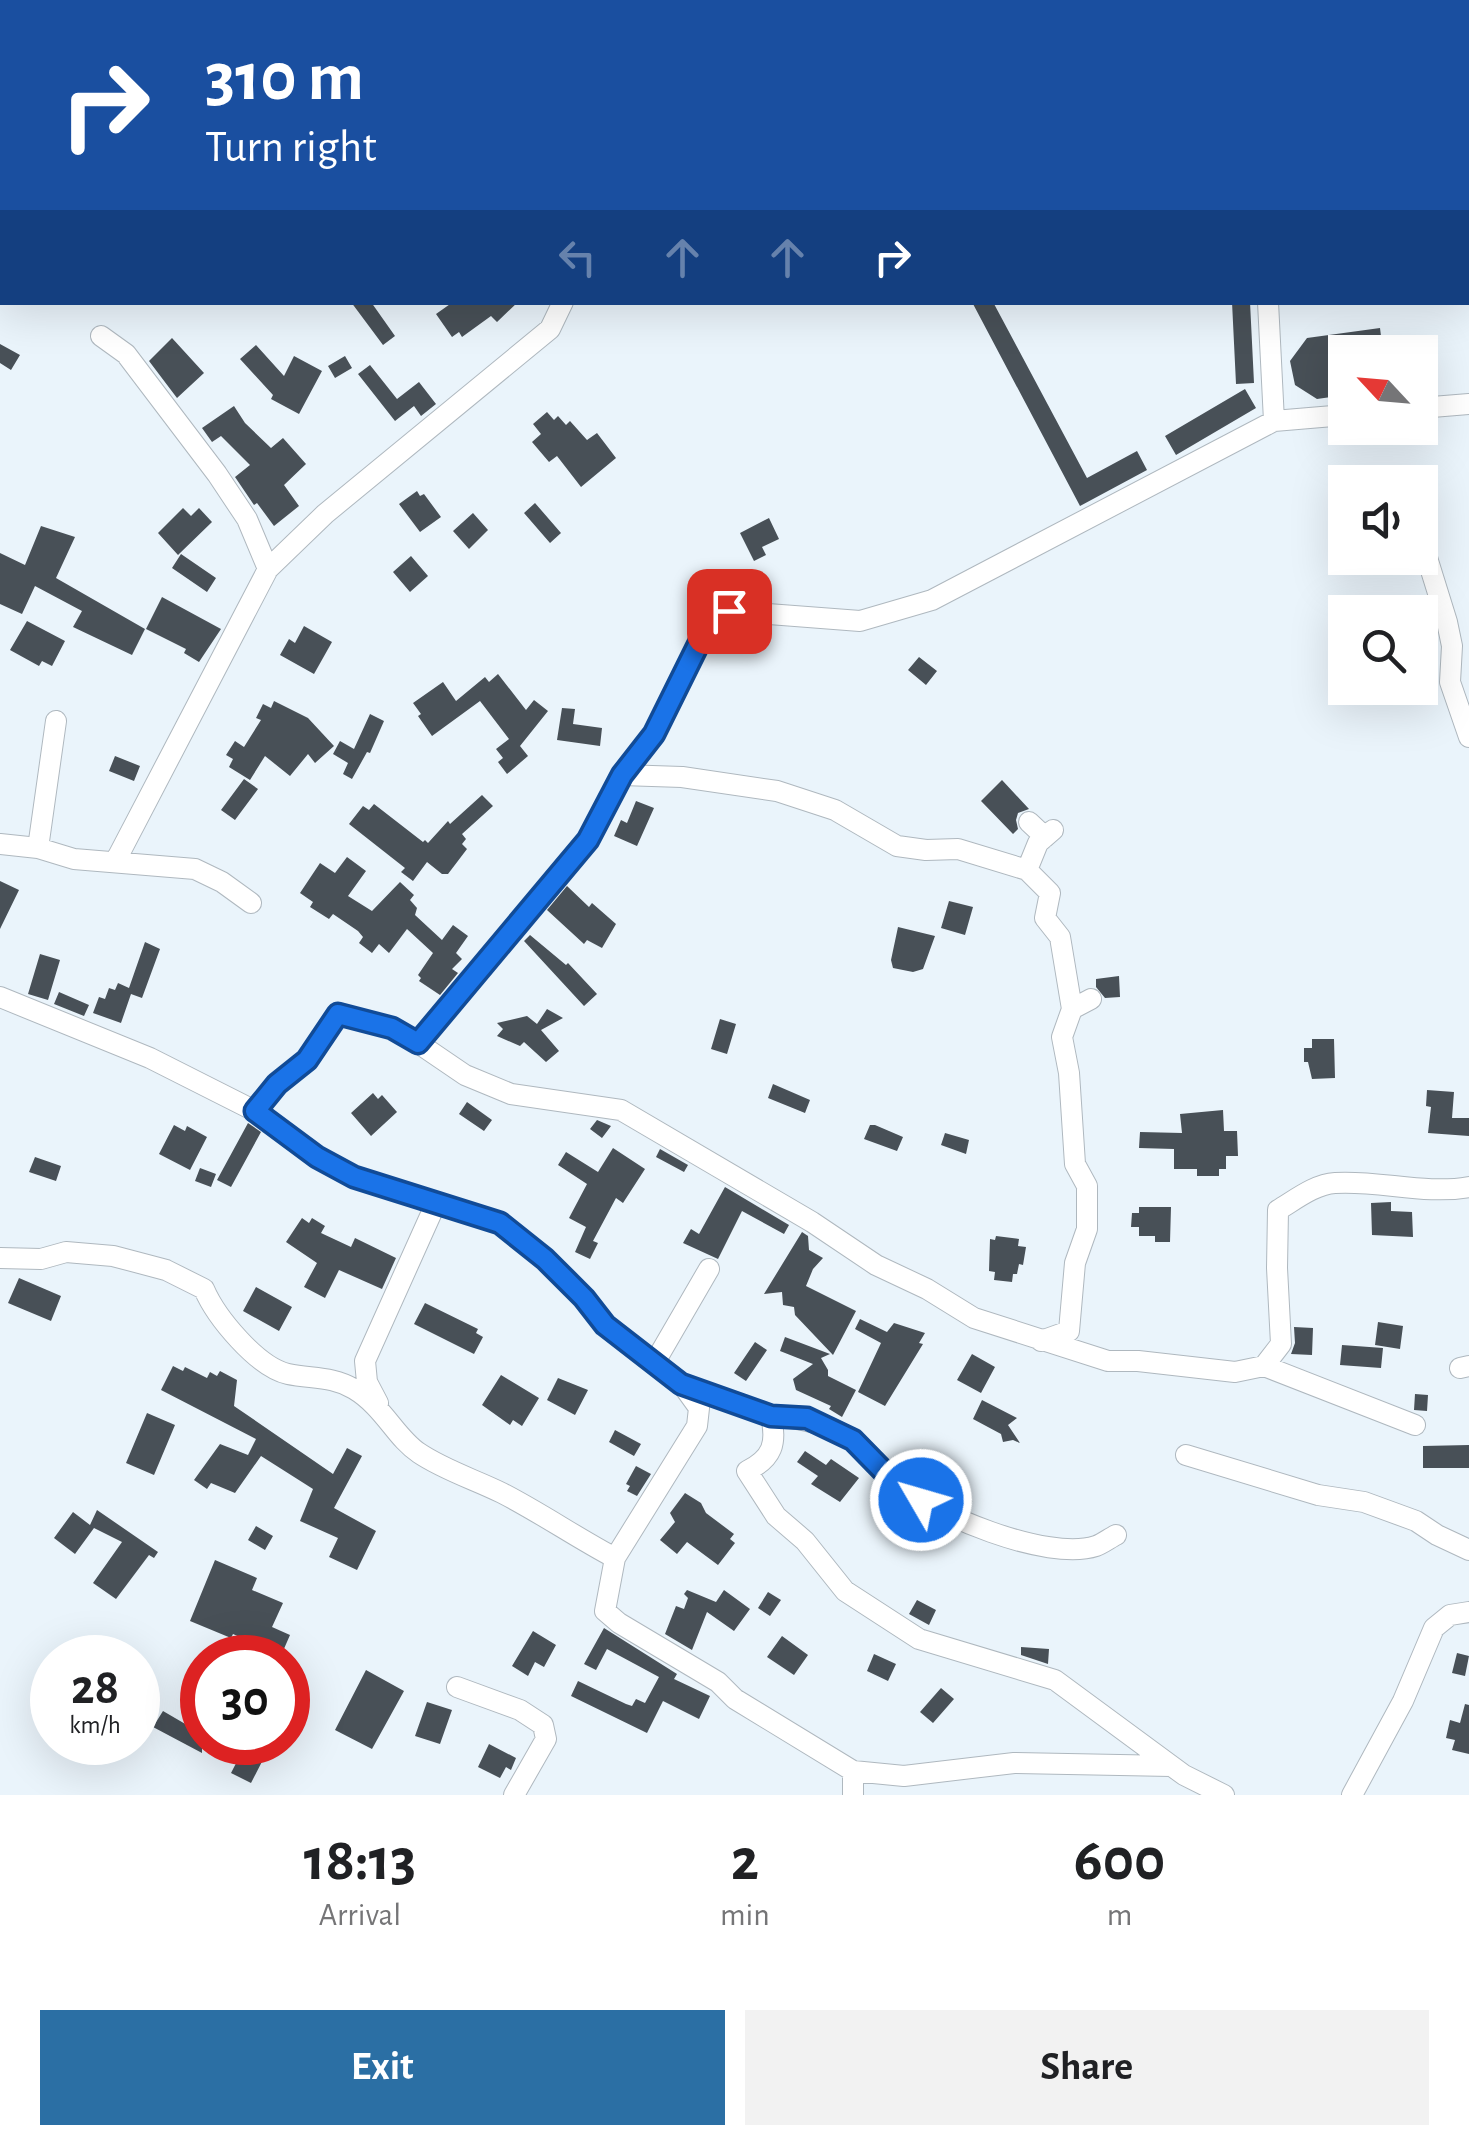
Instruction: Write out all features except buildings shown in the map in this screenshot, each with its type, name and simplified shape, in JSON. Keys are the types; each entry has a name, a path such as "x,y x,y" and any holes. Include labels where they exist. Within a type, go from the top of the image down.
{"street":[{"path":"115,862 268,568 325,514 550,329 562,305"},
{"path":"1268,305 1274,421"},
{"path":"101,336 126,354 217,474 247,520 268,568"},
{"path":"1438,407 1469,404"},
{"path":"418,1043 588,840 622,775 654,734 700,641 729,611 860,621 932,600 1274,421 1328,416"},
{"path":"1432,575 1452,646 1450,682 1469,738"},
{"path":"38,848 56,720"},
{"path":"622,775 682,777 776,791 836,810 898,846 958,849 1027,870 1050,894 1046,918 1060,937 1081,1004 1062,1037 1069,1072 1075,1164 1086,1186 1087,1229 1075,1263 1070,1331 1041,1341"},
{"path":"1027,870 1038,843 1049,834 1028,822"},
{"path":"0,844 38,848 74,859 194,869 222,882 250,902"},
{"path":"0,997 150,1058 255,1111 317,1157 354,1177 500,1223 545,1259 605,1325 681,1384 699,1408 698,1426 616,1558 605,1611 619,1624 718,1682 735,1699 853,1770 904,1776 1014,1763 1174,1767"},
{"path":"255,1111 277,1084 307,1060 338,1014 392,1028 465,1075 511,1094 620,1110 812,1222 876,1265 927,1288 974,1318 1108,1361 1138,1360 1235,1372 1264,1366 1415,1425"},
{"path":"1264,1366 1282,1344 1276,1268 1278,1210 1307,1192 1333,1183 1393,1188 1469,1187"},
{"path":"436,1203 365,1361 367,1382 381,1409 417,1452 506,1495 616,1558"},
{"path":"0,1258 41,1258 66,1252 126,1259 166,1270 204,1289 214,1313 245,1346 284,1374 330,1377 381,1409"},
{"path":"655,1362 709,1269"},
{"path":"681,1384 771,1416 807,1418 853,1440 896,1484 946,1516 991,1532 1031,1544 1074,1548 1095,1547 1116,1535"},
{"path":"771,1416 776,1437 763,1463 747,1472 776,1516 805,1540 845,1591 919,1640 1056,1680 1198,1785 1224,1795"},
{"path":"1186,1455 1318,1495 1364,1502 1416,1521 1437,1536 1469,1550"},
{"path":"1352,1795 1403,1701 1434,1628 1450,1615 1469,1612"},
{"path":"456,1687 520,1710 544,1724 546,1739 514,1795"},
{"path":"853,1770 853,1795"}],"route":[{"path":"729,611 700,641 654,734 622,775 588,840 418,1043 392,1028 338,1014 307,1060 277,1084 255,1111 317,1157 354,1177 500,1223 545,1259 605,1325 681,1384 771,1416 807,1418 853,1440 896,1484 921,1500"}]}
